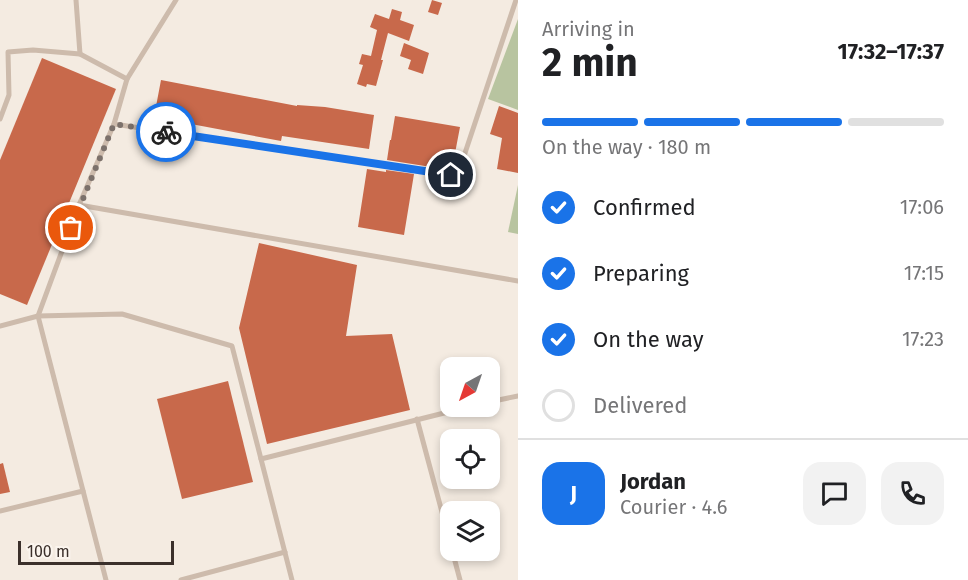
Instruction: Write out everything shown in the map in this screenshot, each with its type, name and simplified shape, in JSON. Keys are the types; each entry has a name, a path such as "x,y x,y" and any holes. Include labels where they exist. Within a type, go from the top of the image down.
{"lane":[{"path":"76,0 80,54"},
{"path":"106,580 38,316 79,206 114,124 128,79 176,0"},
{"path":"114,124 451,175 459,171 516,0"},
{"path":"0,119 9,95 8,52 33,50 80,54 128,79"},
{"path":"79,206 518,281"},
{"path":"0,326 38,316 122,314 232,346 292,580"},
{"path":"500,400 518,396"},
{"path":"261,459 440,414"},
{"path":"417,420 440,505"},
{"path":"0,512 83,491"},
{"path":"181,580 285,552"},
{"path":"455,561 460,580"}],"green space":[{"path":"518,19 518,110 488,99"},
{"path":"518,185 518,234 508,232"}],"building":[{"path":"432,0 442,3 438,15 428,12"},
{"path":"392,9 402,12 400,20 414,25 409,41 388,33 376,86 367,84 366,87 357,84 363,65 359,64 362,54 371,56 377,30 370,27 375,14 389,19"},
{"path":"404,43 429,53 423,74 408,69 411,60 400,56"},
{"path":"42,58 116,89 27,305 0,294 0,160"},
{"path":"161,80 297,106 325,107 374,115 369,149 282,136 281,141 154,117"},
{"path":"499,106 518,113 518,173 497,169 502,138 490,134"},
{"path":"395,116 460,127 452,169 387,160"},
{"path":"367,169 414,174 404,235 358,227"},
{"path":"259,243 357,265 346,336 392,334 410,410 267,444 239,328"},
{"path":"228,381 253,482 182,499 157,399"},
{"path":"3,463 10,492 0,494 0,464"}],"way so far":[{"path":"71,228 114,124 166,132"}],"route":[{"path":"166,132 451,175"}]}
